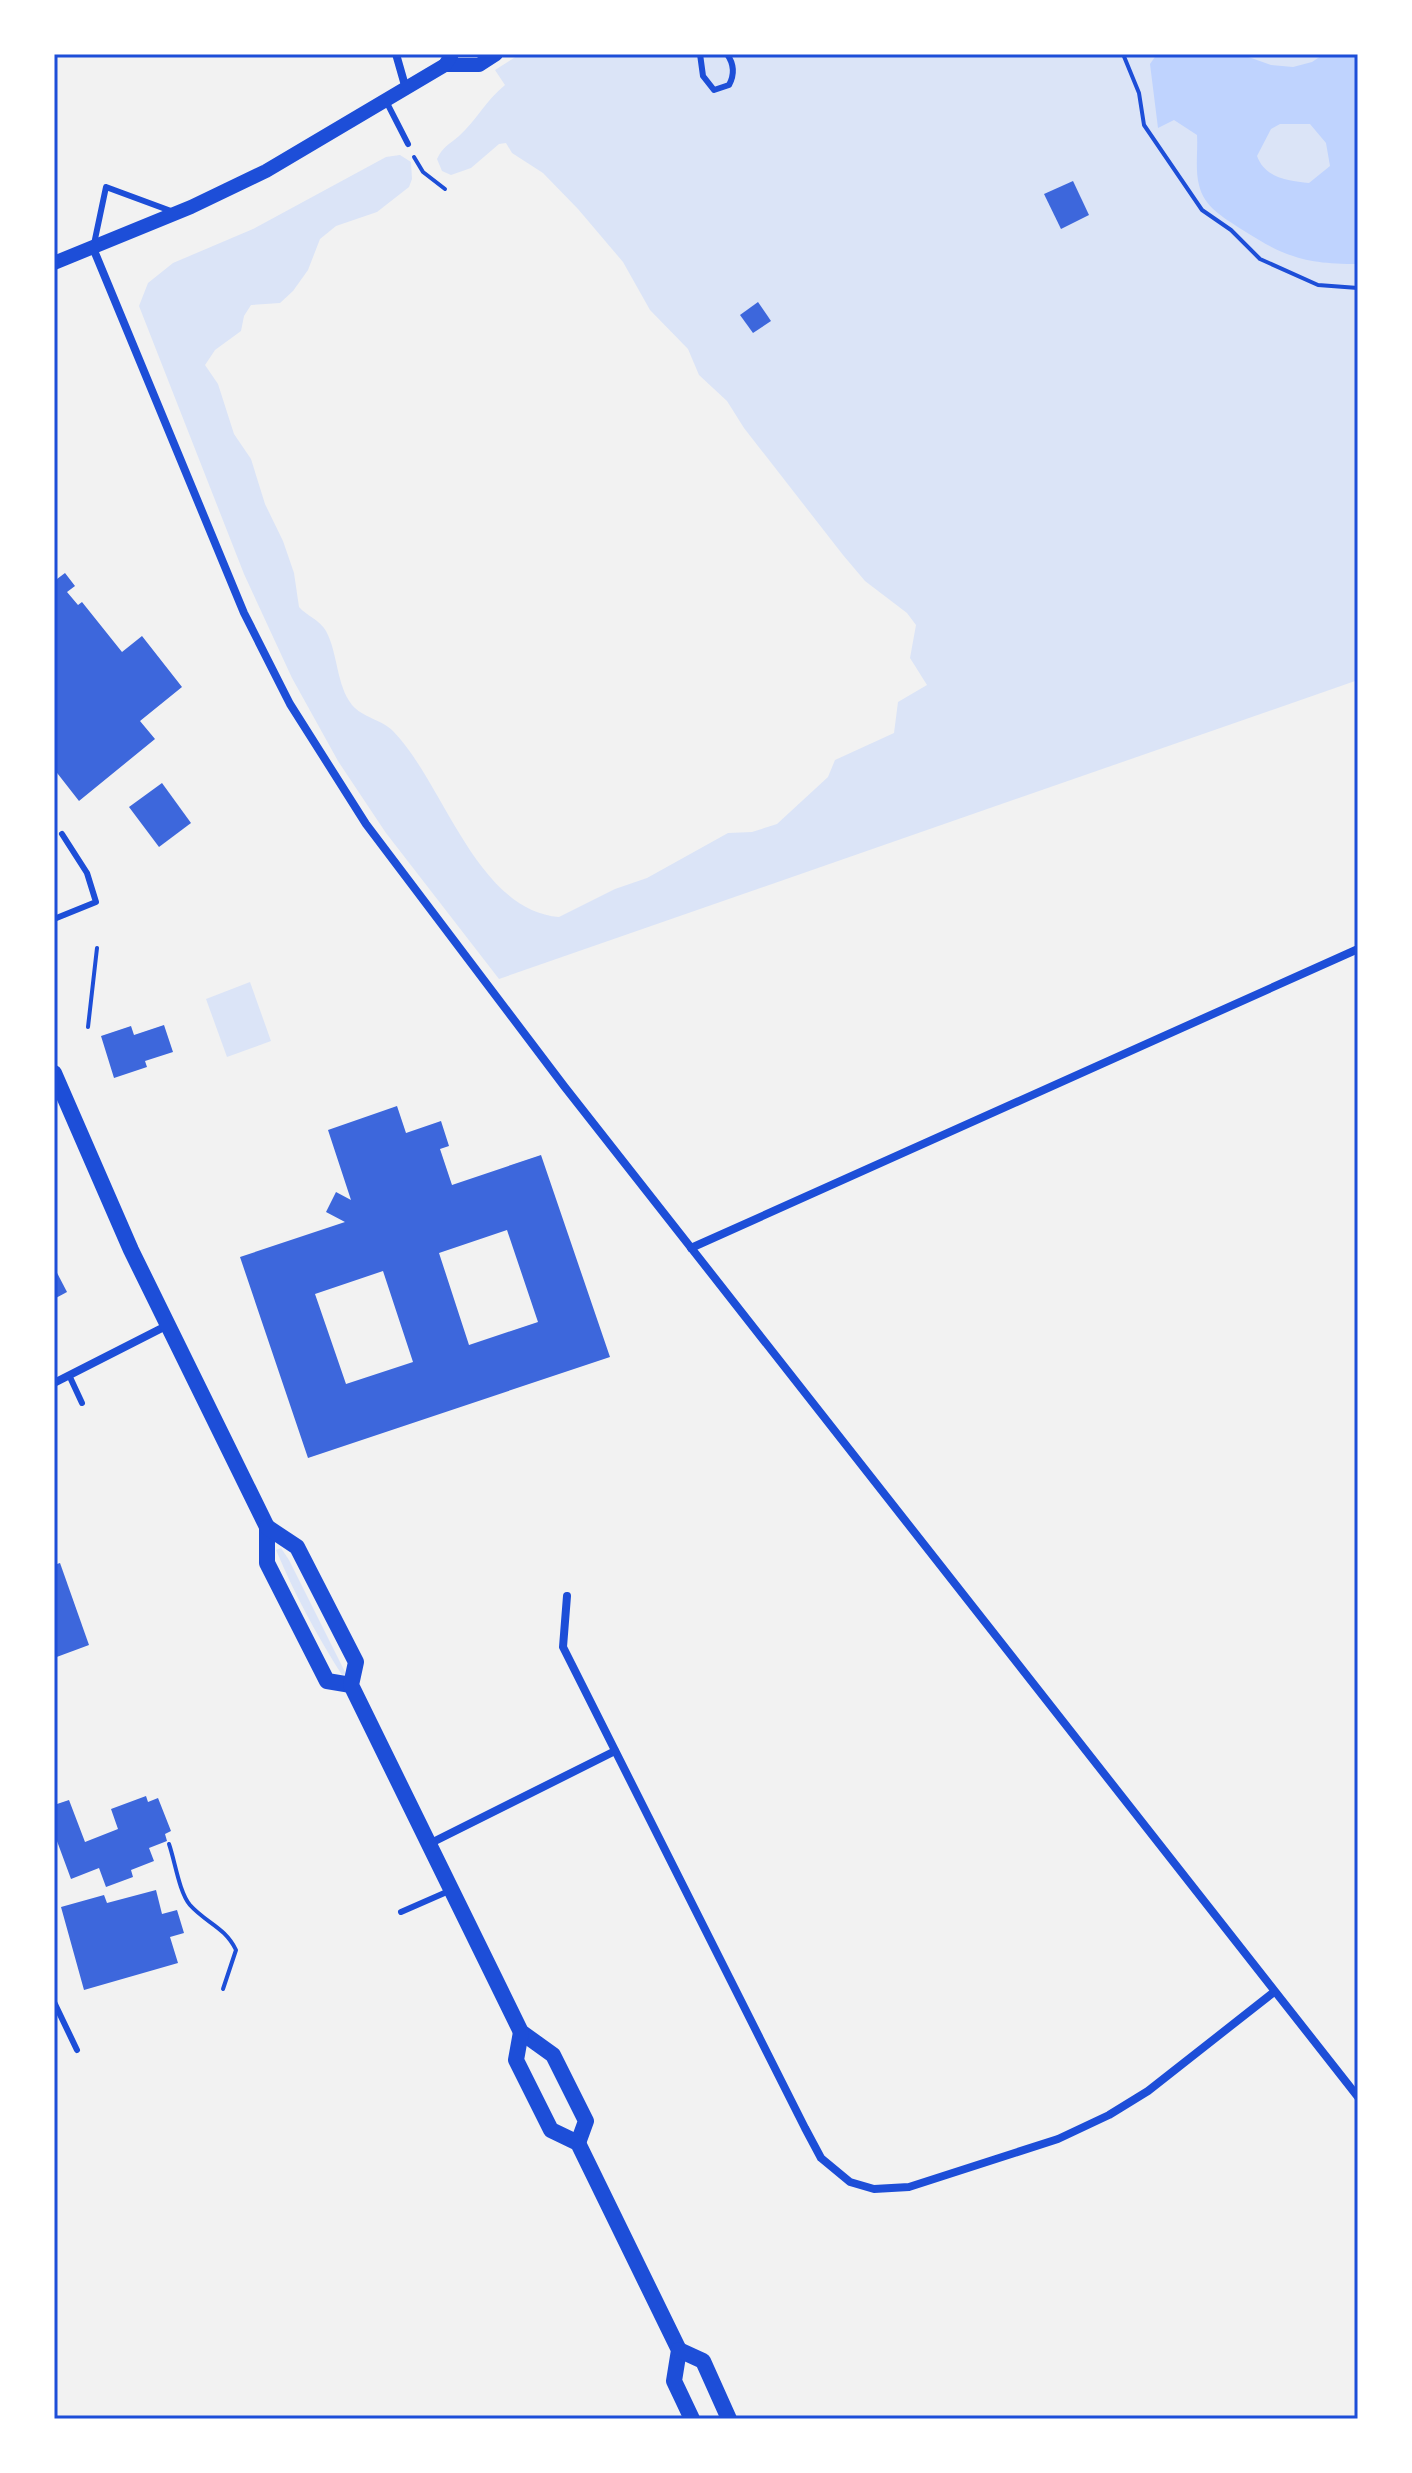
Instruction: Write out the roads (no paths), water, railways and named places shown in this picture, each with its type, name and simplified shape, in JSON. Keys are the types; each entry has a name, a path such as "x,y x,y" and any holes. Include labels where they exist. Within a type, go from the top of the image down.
{"main road":[{"path":"54,1073 90,1160 267,1527 267,1563 327,1681 351,1685"},
{"path":"267,1527 297,1547 356,1662 351,1685 521,2032 553,2055 586,2121 578,2143"},
{"path":"521,2032 516,2060 551,2130 578,2143 679,2350 674,2381 692,2419"},
{"path":"679,2350 703,2361 729,2419"}],"street":[{"path":"396,54 406,89"},
{"path":"54,263 176,213 266,171 406,89 449,60 479,65 496,54"},
{"path":"93,248 244,613 325,764 452,941 1358,2097"},
{"path":"691,1248 1358,949"},
{"path":"54,1383 168,1325"},
{"path":"567,1596 563,1647 810,2138 821,2158 850,2182 874,2189 909,2187 1083,2128 1148,2091 1274,1992"},
{"path":"429,1844 615,1751"}],"lane":[{"path":"700,54 708,85 722,90 733,78 734,70 727,54"},
{"path":"386,101 408,144"},
{"path":"93,248 106,187 176,213"},
{"path":"54,919 96,902 87,873 62,834"},
{"path":"69,1375 82,1403"},
{"path":"401,1912 451,1891"},
{"path":"54,2002 77,2050"}],"water":[{"path":"1157,54 1240,54 1271,65 1293,67 1312,62 1324,54 1358,54 1358,264 1296,257 1256,239 1215,211 1199,185 1197,135 1174,120 1158,128 1150,64","holes":["1280,124 1310,124 1326,143 1330,166 1309,183 1271,174 1257,156 1271,129"]}]}
